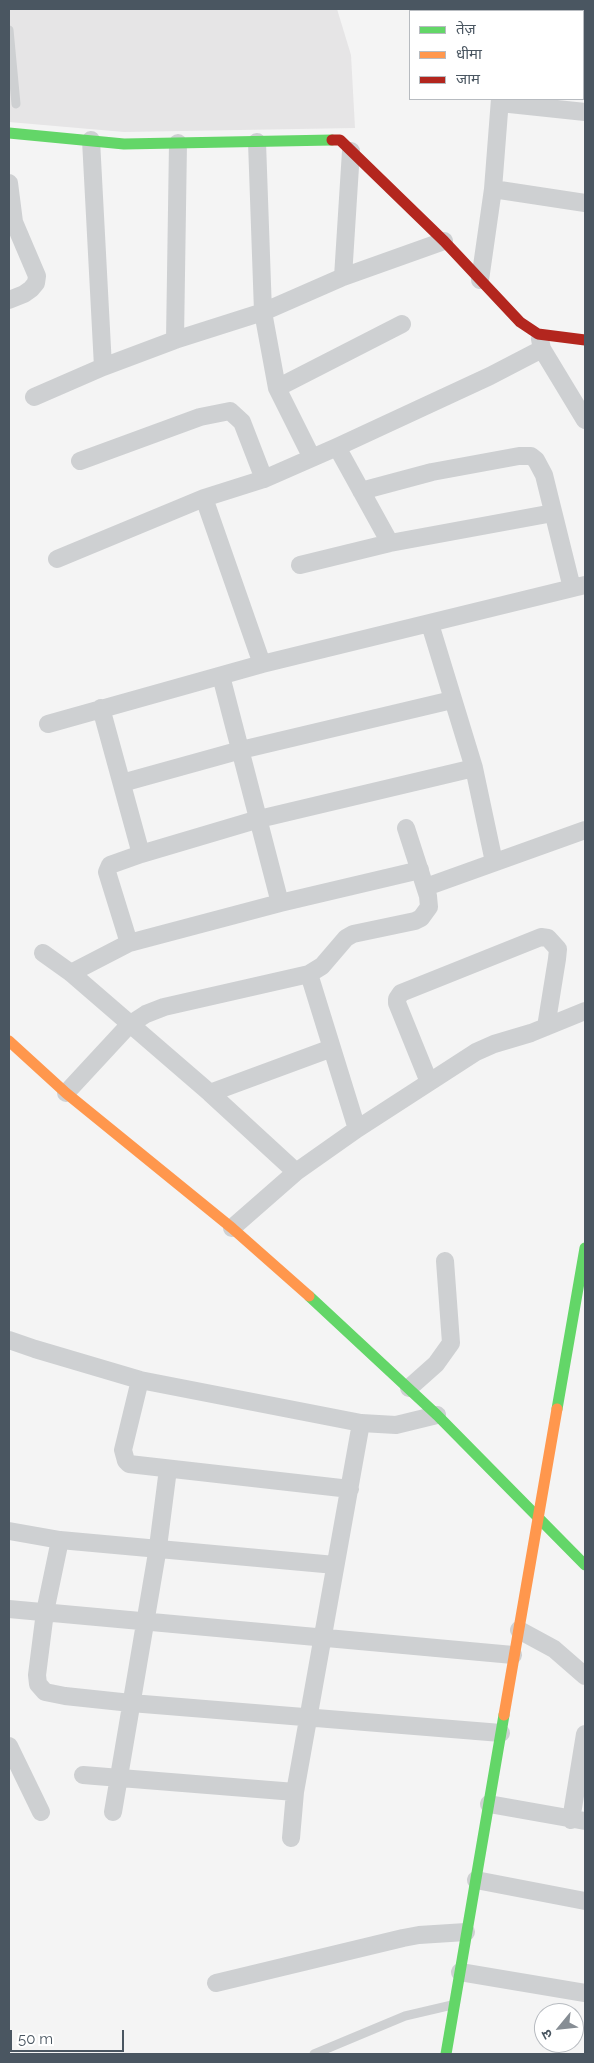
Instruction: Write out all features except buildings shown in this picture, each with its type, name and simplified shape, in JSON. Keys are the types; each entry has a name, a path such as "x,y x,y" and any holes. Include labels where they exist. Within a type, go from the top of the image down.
{"street":[{"path":"480,280 493,189 500,101 585,112"},
{"path":"9,133 124,144 340,140 444,241 540,341 585,420"},
{"path":"91,140 103,367"},
{"path":"257,142 264,312 277,388 312,458"},
{"path":"176,340 178,143"},
{"path":"343,277 351,151"},
{"path":"9,183 12,223 37,276 36,283 31,289 9,300"},
{"path":"493,189 585,203"},
{"path":"34,397 103,367 176,340 264,312 343,277 444,241"},
{"path":"277,388 402,324"},
{"path":"57,559 204,498 264,479 337,447 540,341 585,340"},
{"path":"80,462 200,417 230,411 242,422 264,479"},
{"path":"337,447 390,543"},
{"path":"48,724 262,664 579,586 553,513 544,475 536,460 531,456 519,456 432,472 361,491"},
{"path":"204,498 262,664"},
{"path":"300,565 390,543 553,513"},
{"path":"430,624 474,768 494,862"},
{"path":"221,676 280,903"},
{"path":"122,782 241,750 452,700"},
{"path":"101,708 141,854"},
{"path":"129,943 107,872 110,865 259,819 474,768"},
{"path":"66,1093 129,1025 146,1014 164,1006 308,974 322,966 341,943 354,934 415,921 421,918 429,906 426,887 406,828"},
{"path":"426,887 585,830"},
{"path":"71,973 129,943 280,903 420,870"},
{"path":"429,1082 398,1007 397,999 401,993 541,937 548,938 558,949 558,959 546,1027"},
{"path":"42,953 71,973 210,1093 296,1172"},
{"path":"308,974 357,1129"},
{"path":"232,1228 296,1172 357,1129 485,1047 585,1012"},
{"path":"9,1041 66,1093 232,1228 438,1415 585,1565"},
{"path":"210,1093 332,1048"},
{"path":"446,2054 585,1248"},
{"path":"408,1388 436,1364 451,1343 445,1262"},
{"path":"9,1340 140,1380 361,1423 396,1425 438,1415"},
{"path":"140,1380 123,1450 126,1461 134,1466 350,1489"},
{"path":"291,1838 295,1792 324,1639 335,1565 361,1423"},
{"path":"113,1812 130,1703 158,1548 168,1469"},
{"path":"9,1531 60,1540 335,1565"},
{"path":"60,1540 45,1612 37,1675 41,1689 51,1694 130,1703 501,1733"},
{"path":"9,1609 514,1655"},
{"path":"519,1630 554,1649 585,1676"},
{"path":"489,1804 578,1821 585,1734"},
{"path":"9,1746 41,1812"},
{"path":"83,1775 295,1792"},
{"path":"476,1880 585,1901"},
{"path":"216,1983 403,1938 466,1932"},
{"path":"460,1972 585,1994"}],"lane":[{"path":"9,30 16,104"},
{"path":"314,2054 405,2016 454,2004"}],"shaded area":[{"path":"9,9 337,9 351,55 355,128 124,132 9,122"}],"traffic: fast":[{"path":"9,133 124,144 332,140"},
{"path":"557,1409 585,1248"},
{"path":"309,1296 437,1415 585,1565"},
{"path":"446,2054 504,1715"}],"traffic: slow":[{"path":"9,1041 66,1093 232,1228 309,1296"},
{"path":"504,1715 557,1409"}],"traffic: jam":[{"path":"332,140 340,140 444,241 520,322 538,334 585,340"}]}
